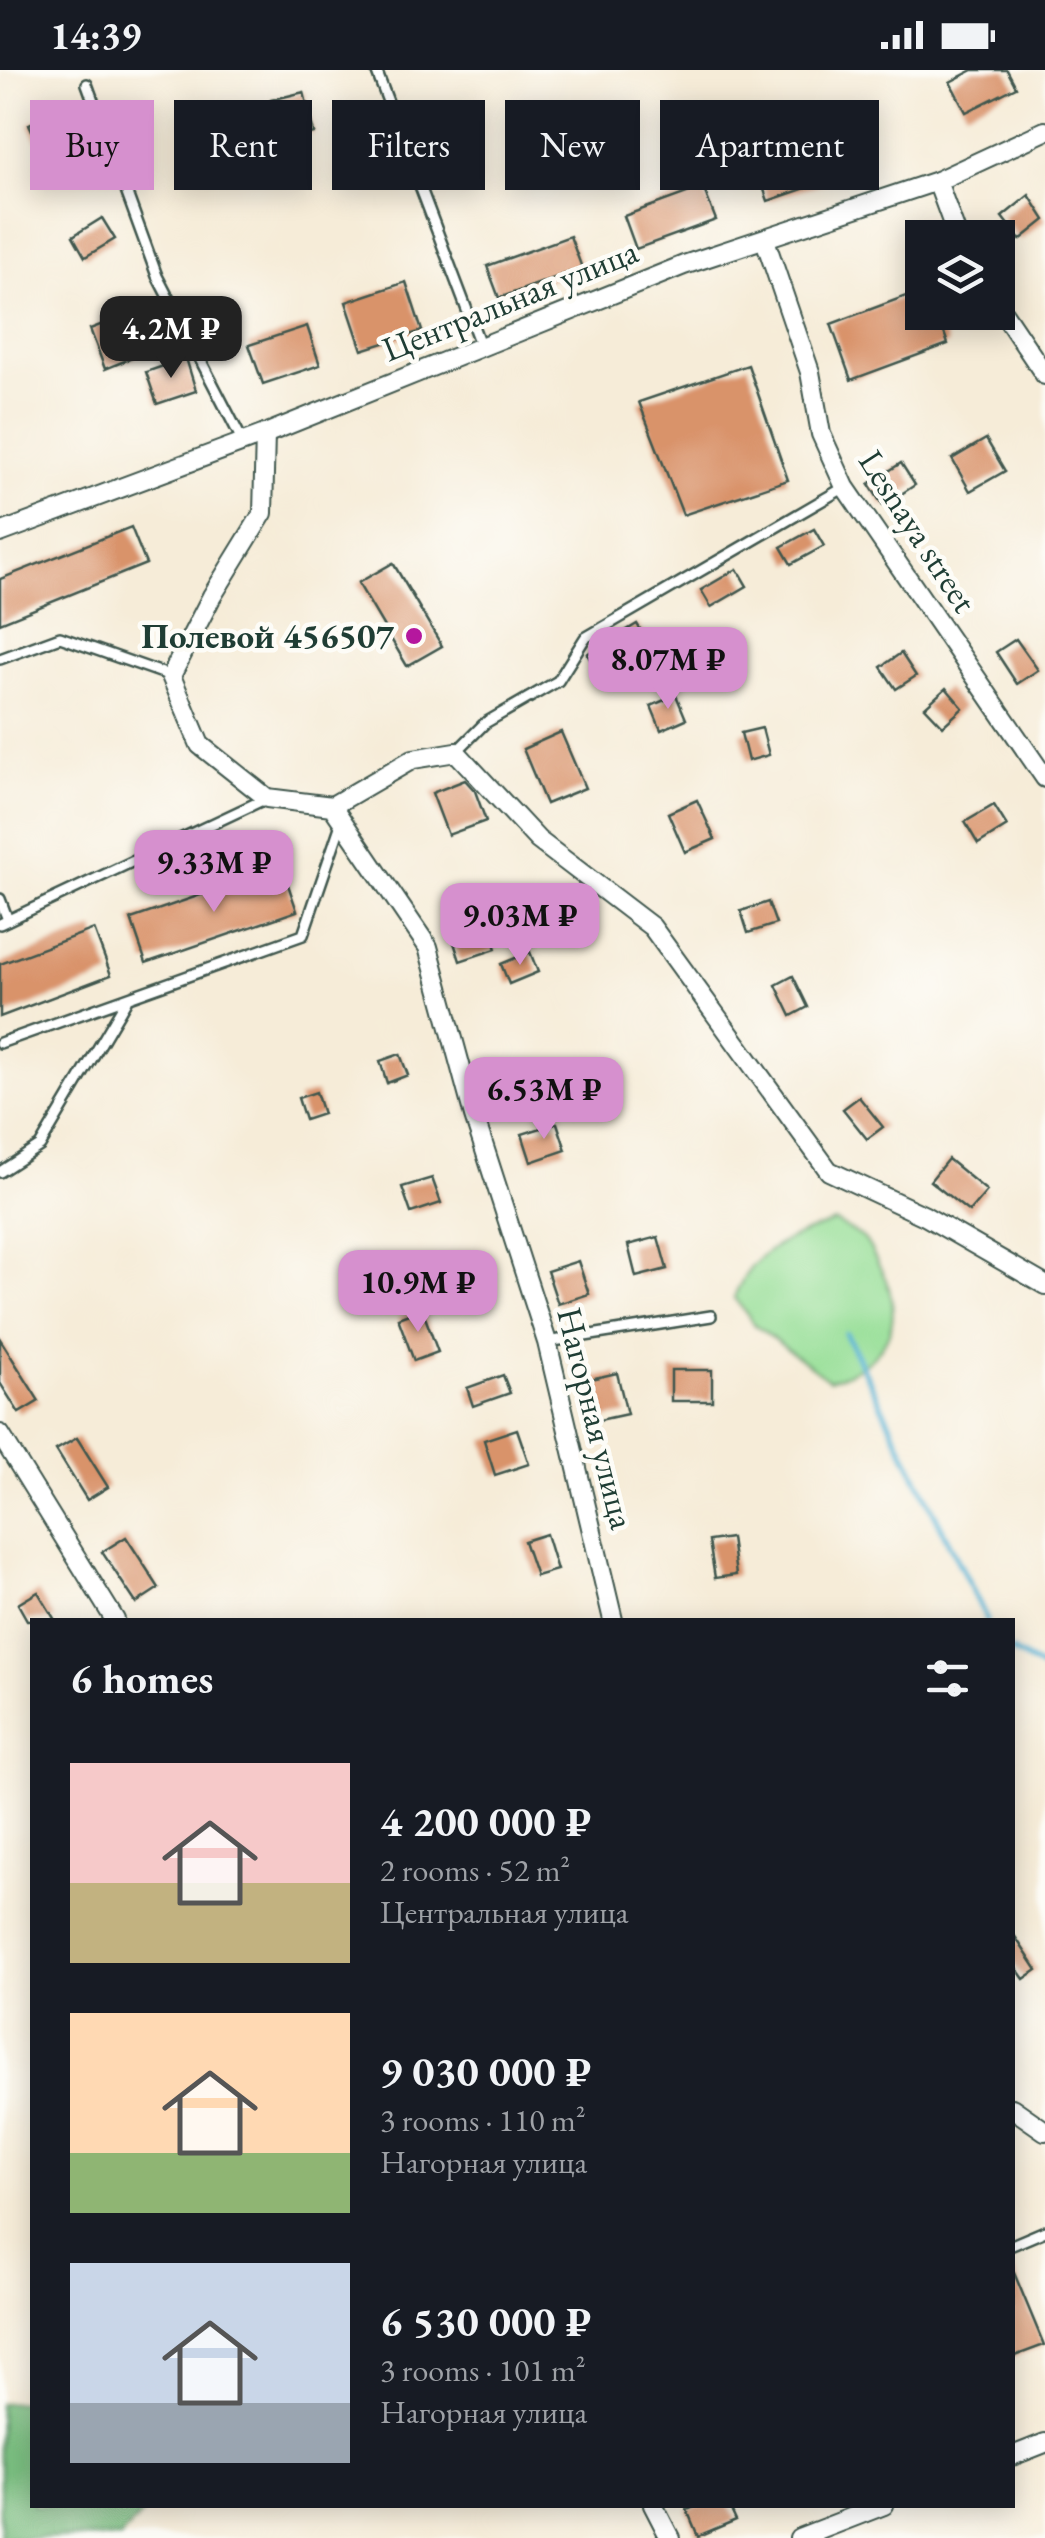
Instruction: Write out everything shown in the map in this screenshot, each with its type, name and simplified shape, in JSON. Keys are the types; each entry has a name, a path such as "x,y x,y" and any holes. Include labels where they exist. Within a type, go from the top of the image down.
{"street":[{"name":"Центральная улица","path":"0,533 265,434 684,264 937,181 1045,132"},
{"path":"937,181 951,220"},
{"name":"Lesnaya street","path":"766,240 810,372 821,434 846,487 1045,778"},
{"path":"1015,330 1045,375"},
{"path":"265,434 263,513 212,596 171,676 200,745 267,798 337,814 412,759 456,752 538,840 652,927 829,1171 925,1216 1045,1285"},
{"name":"Нагорная улица","path":"337,814 428,947 474,1116 547,1342 613,1618"},
{"path":"0,1434 114,1618"},
{"path":"1015,2110 1045,2131"},
{"path":"1015,2455 1045,2443"},
{"path":"655,2508 670,2538"},
{"path":"799,2538 876,2508"}],"lane":[{"path":"376,70 481,347"},
{"path":"87,84 156,276 243,442"},
{"path":"456,752 485,723 558,681 584,638 846,487"},
{"path":"0,659 60,637 171,676"},
{"path":"0,899 4,922 267,798"},
{"path":"0,1043 303,935 337,814"},
{"path":"0,1172 40,1146 126,1001"},
{"path":"547,1342 711,1316"},
{"path":"1015,2245 1045,2231"}],"green space":[{"path":"835,1222 863,1238 870,1248 888,1286 892,1322 878,1351 865,1363 829,1380 756,1326 734,1298 750,1268 761,1257 787,1240"},
{"path":"30,2402 30,2508 148,2508 120,2538 0,2538 0,2403"}],"building":[{"path":"973,70 1007,70 1016,87 966,112 950,82"},
{"path":"304,92 306,100 271,100"},
{"path":"704,190 716,220 636,249 624,216"},
{"path":"764,190 800,190 768,201"},
{"path":"1029,195 1045,220 1020,240 1015,234 1015,220 1002,217"},
{"path":"102,218 115,239 85,257 73,236"},
{"path":"570,236 582,268 499,298 487,266"},
{"path":"406,282 422,331 362,350 346,302"},
{"path":"905,296 905,330 943,330 948,344 851,380 831,324"},
{"path":"121,317 137,356 105,369 90,329"},
{"path":"307,326 320,365 263,384 249,345"},
{"path":"186,358 196,391 157,404 146,372"},
{"path":"748,365 788,480 683,515 639,402"},
{"path":"986,439 1005,471 970,491 952,459"},
{"path":"901,463 915,485 883,506 869,484"},
{"path":"131,527 146,564 0,623 0,579"},
{"path":"814,529 824,546 791,564 781,547"},
{"path":"393,563 442,646 407,666 358,583"},
{"path":"737,569 747,586 711,607 701,590"},
{"path":"637,624 648,642 598,672 587,654"},
{"path":"1016,639 1038,670 1017,684 996,652"},
{"path":"901,653 916,676 896,689 881,667"},
{"path":"946,688 963,708 943,726 925,707"},
{"path":"676,695 686,719 661,730 651,706"},
{"path":"762,728 769,755 748,761 741,733"},
{"path":"561,732 585,788 546,804 523,749"},
{"path":"465,780 475,791 486,821 448,835 432,793"},
{"path":"697,800 715,839 685,852 668,813"},
{"path":"994,805 1007,826 978,844 965,822"},
{"path":"282,867 297,911 146,963 131,919"},
{"path":"768,902 776,924 748,933 741,911"},
{"path":"484,912 496,949 460,961 448,924"},
{"path":"94,929 111,975 0,1017 0,964"},
{"path":"530,952 538,972 509,984 501,964"},
{"path":"793,976 808,1007 791,1016 776,985"},
{"path":"400,1054 408,1075 387,1083 380,1061"},
{"path":"534,1071 543,1093 514,1106 505,1084"},
{"path":"316,1092 323,1114 305,1120 298,1098"},
{"path":"859,1097 883,1127 867,1139 843,1109"},
{"path":"557,1123 566,1150 531,1162 522,1134"},
{"path":"948,1159 987,1191 969,1212 930,1181"},
{"path":"432,1178 441,1203 411,1213 402,1187"},
{"path":"658,1237 667,1269 636,1277 628,1245"},
{"path":"454,1255 466,1286 432,1299 420,1269"},
{"path":"578,1261 589,1294 558,1304 547,1271"},
{"path":"422,1309 438,1352 414,1361 398,1318"},
{"path":"0,1339 39,1401 19,1413 0,1383"},
{"path":"671,1370 712,1370 712,1401 671,1401"},
{"path":"617,1373 627,1414 595,1421 586,1380"},
{"path":"503,1375 510,1393 473,1406 467,1388"},
{"path":"517,1429 529,1464 495,1475 484,1440"},
{"path":"77,1438 108,1487 87,1500 56,1450"},
{"path":"546,1534 557,1570 536,1576 524,1541"},
{"path":"126,1537 159,1588 136,1603 102,1552"},
{"path":"731,1538 736,1575 715,1578 709,1541"},
{"path":"38,1592 54,1618 27,1620 18,1604"},
{"path":"1015,1937 1037,1970 1024,1979 1015,1966"},
{"path":"1015,2275 1044,2345 1015,2356"},
{"path":"730,2508 736,2520 698,2536 687,2510"}],"waterway":[{"path":"846,1334 986,1618"},
{"path":"1015,1653 1045,1670"}],"place":[{"name":"Полевой 456507","path":"414,636"}]}
